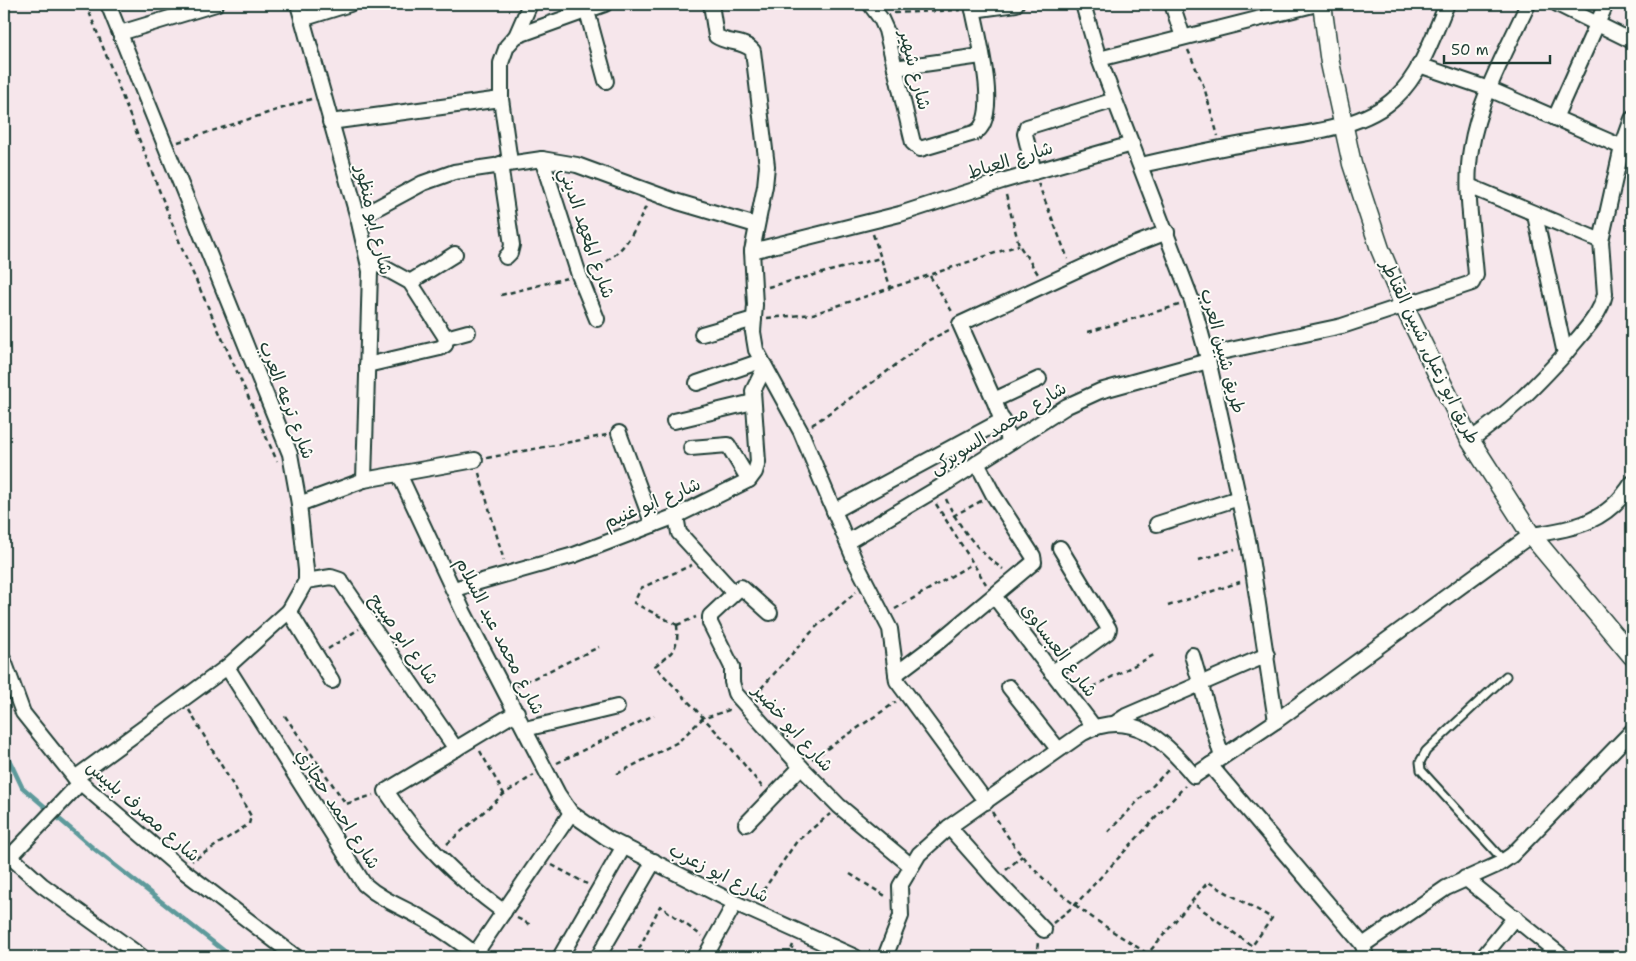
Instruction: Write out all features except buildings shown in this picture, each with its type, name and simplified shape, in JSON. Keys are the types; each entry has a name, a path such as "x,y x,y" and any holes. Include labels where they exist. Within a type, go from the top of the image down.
{"street":[{"name":"شارع ترعه العرب","path":"108,4 164,146 288,447 294,465 295,488 305,550 306,582"},
{"path":"120,33 216,4"},
{"name":"شارع ابو منظور","path":"298,4 368,259 370,281 364,480"},
{"path":"302,19 350,4"},
{"path":"506,256 510,253 512,246 501,100 501,63 507,46 516,36 530,4"},
{"path":"516,36 605,4"},
{"path":"711,4 716,36 723,40 748,46 753,51 767,166 766,186 756,225 752,251 755,344 763,364 801,432 847,542 884,616 893,639 896,674 906,696 986,802"},
{"name":"شارع شهير","path":"870,4 881,19 913,143 917,148 924,148 974,134 982,128 987,114 988,101 981,56"},
{"path":"895,68 981,56 972,7 1016,4"},
{"name":"طريق شبين العرب","path":"1083,4 1115,100 1192,301 1208,358 1249,545 1276,721"},
{"path":"1172,4 1182,37"},
{"path":"1100,59 1317,4"},
{"name":"طريق ابو زعبل, شبين القناطر","path":"1322,4 1330,63 1343,125 1367,211 1404,306 1470,440 1531,534 1632,656"},
{"path":"1140,164 1343,125 1388,105 1403,90 1419,65 1446,4"},
{"path":"1528,4 1489,89 1470,150 1469,186 1601,241"},
{"path":"1557,4 1632,41"},
{"path":"1555,118 1599,24 1606,4"},
{"path":"587,11 606,81"},
{"path":"1419,65 1489,89 1622,147"},
{"path":"330,122 501,100"},
{"path":"1034,172 1025,134 1027,127 1115,100"},
{"path":"1470,440 1507,414 1530,392 1597,314 1605,294 1601,241 1622,147 1632,119"},
{"name":"شارع العياط","path":"752,251 870,223 1002,181 1132,144"},
{"path":"358,218 423,183 454,172 542,159 577,165 652,193 756,225"},
{"name":"شارع المعهد الديني","path":"542,159 579,275 597,319"},
{"name":"شارع محمد السوبركى","path":"847,542 935,490 1051,414 1083,398 1208,358 1342,326 1472,283 1476,275 1469,186"},
{"path":"1535,215 1564,354"},
{"path":"1010,442 1003,420 960,324 1073,271 1167,232"},
{"path":"410,282 454,254"},
{"path":"367,365 440,348 445,344 446,338 410,282 368,259"},
{"path":"702,334 754,320"},
{"path":"446,338 468,332"},
{"path":"697,383 763,364"},
{"path":"691,448 728,445 749,480 756,472 758,462 753,391 763,364"},
{"path":"994,400 1039,379"},
{"path":"674,421 753,402"},
{"path":"834,511 1003,420"},
{"path":"619,433 653,525"},
{"path":"299,504 364,480 475,460"},
{"path":"896,674 1017,578 1035,560 977,463"},
{"name":"شارع محمد عبد السلام","path":"399,474 464,614 517,712 545,769 571,813"},
{"name":"شارع ابو غنيم","path":"454,589 574,555 676,516 749,480"},
{"path":"884,957 896,932 901,906 900,886 910,865 927,844 1058,749 1094,727 1114,724 1143,730 1154,735 1179,758 1194,776 1276,721 1531,534 1559,531 1588,523 1615,506 1632,483"},
{"path":"1157,524 1239,498"},
{"path":"676,516 679,532 703,560 737,590 770,614"},
{"path":"1052,673 1108,632 1109,628 1060,548"},
{"name":"شارع ابو صبيح","path":"306,582 332,577 338,578 456,749"},
{"path":"142,957 42,885 7,854 20,847 67,798 78,781 182,699 227,667 289,611 306,582"},
{"name":"شارع ابو خضير","path":"737,590 713,612 710,621 732,666 733,688 801,767 839,806 910,865"},
{"name":"شارع العبساوى","path":"994,596 1094,727"},
{"path":"289,611 332,681"},
{"path":"1192,655 1222,757"},
{"path":"1114,724 1126,716 1201,682 1267,655"},
{"name":"شارع مصرف بلبيس","path":"4,661 23,713 78,781 180,869 296,957"},
{"name":"شارع احمد حجازي","path":"227,667 364,884 385,901 425,920 474,956"},
{"path":"1009,687 1058,749"},
{"path":"525,729 617,707"},
{"path":"504,912 476,892 418,837 386,791 517,712"},
{"path":"1210,765 1364,951 1446,888 1504,861 1632,731"},
{"path":"746,824 801,767"},
{"path":"474,956 571,813"},
{"name":"شارع ابو زعرب","path":"571,813 594,831 735,903 855,957"},
{"path":"949,827 1044,930"},
{"path":"560,957 624,846"},
{"path":"598,957 654,861"},
{"path":"1465,878 1562,957"},
{"path":"705,957 735,903"},
{"path":"1483,957 1515,917"}],"lane":[{"path":"1504,861 1421,770 1420,762 1426,751 1506,676"}],"path":[{"name":"شارع ترعه العرب","path":"86,4 183,250 266,440 279,465"},
{"path":"897,4 897,11"},
{"path":"881,19 897,11 972,7"},
{"path":"1182,37 1204,87 1221,148"},
{"path":"164,146 322,96"},
{"path":"1034,172 1073,271"},
{"path":"1002,181 1019,245 1045,285"},
{"path":"501,295 579,275 609,261 632,238 652,193"},
{"path":"870,223 891,289"},
{"path":"754,320 812,314 1019,245"},
{"path":"754,291 880,258"},
{"path":"801,432 876,380 927,341 960,324 930,276"},
{"path":"1088,332 1192,301"},
{"path":"508,574 498,545 475,460 619,433"},
{"path":"935,490 953,516 990,561 1017,578"},
{"path":"935,490 972,564 994,596"},
{"path":"953,516 994,494"},
{"path":"1199,560 1249,545"},
{"path":"703,560 641,588 634,603 677,625 678,640 674,652 655,666 702,719 726,742 771,798"},
{"path":"884,616 972,564"},
{"path":"1168,606 1255,578"},
{"path":"617,774 678,742 702,719 746,705 816,627 866,583"},
{"path":"317,656 370,622"},
{"path":"506,691 599,647"},
{"path":"1072,698 1154,655"},
{"path":"801,767 906,696"},
{"path":"180,869 249,824 251,816 182,699"},
{"path":"436,854 504,794 545,769 654,715"},
{"path":"284,716 346,804 386,791"},
{"path":"473,739 504,794"},
{"path":"1108,832 1179,758"},
{"path":"1044,930 1074,906 1194,776"},
{"path":"986,802 1022,856 1074,906 1147,956 1208,882 1272,918 1252,946 1192,902"},
{"path":"750,910 797,841 839,806"},
{"path":"995,879 1022,856"},
{"path":"540,858 599,891"},
{"path":"850,874 901,906"},
{"path":"635,957 660,906 713,943"}],"waterway":[{"path":"4,749 22,787 93,848 232,957"}]}
